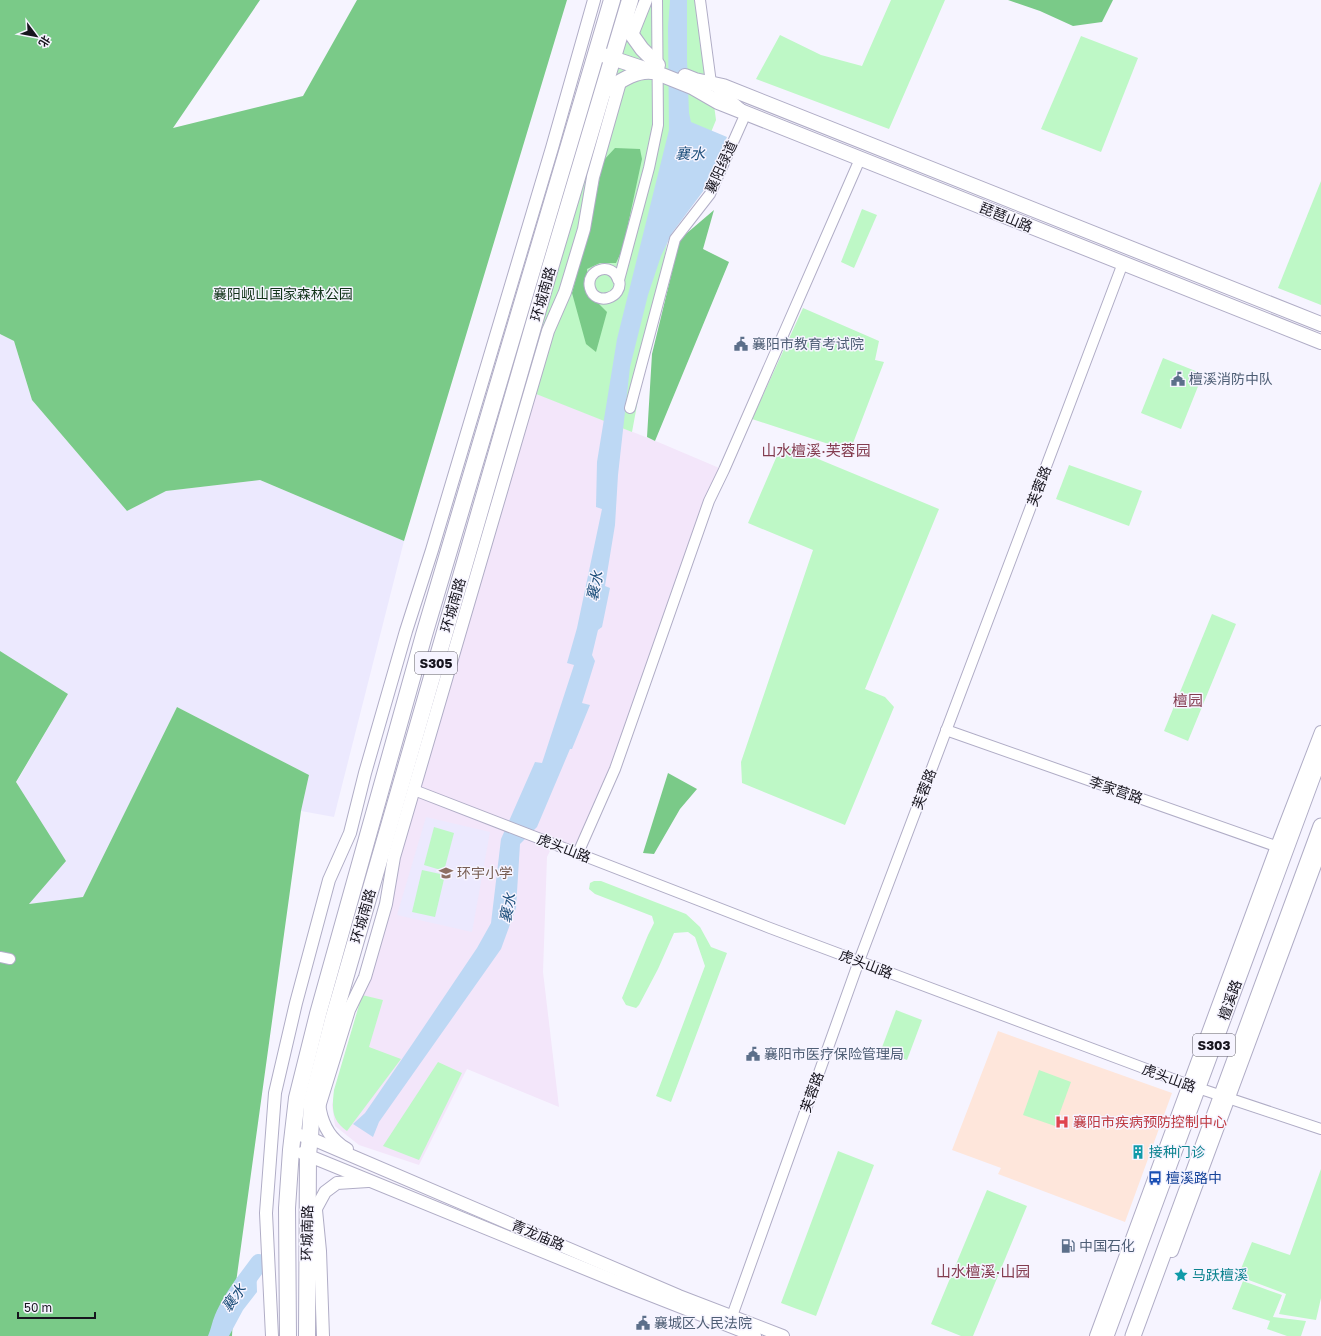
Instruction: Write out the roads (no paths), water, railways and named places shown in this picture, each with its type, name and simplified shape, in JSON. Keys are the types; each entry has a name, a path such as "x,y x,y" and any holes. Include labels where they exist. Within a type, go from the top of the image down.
{"highway":[{"name":"环城南路","path":"288,1336 287,1208 291,1150 297,1098 304,1067 424,635 612,0"},
{"name":"环城南路","path":"307,1336 308,1154 312,1101 335,1013 407,788 550,268 628,7"}],"main road":[{"path":"628,7 632,35 657,69"},
{"path":"598,48 694,83"},
{"path":"603,92 633,75 657,69"},
{"name":"琵琶山路","path":"694,83 711,83 723,86 1321,324"},
{"name":"琵琶山路","path":"694,83 718,102 1321,342"},
{"name":"檀溪路","path":"1106,1336 1194,1087 1281,848 1321,754"},
{"name":"檀溪路","path":"1133,1336 1225,1098 1321,826"}],"street":[{"path":"272,1336 266,1213 275,1093 296,1003 329,880 350,832 365,773 406,631 547,164 594,0"},
{"path":"632,35 646,0"},
{"path":"618,280 617,275 613,272 608,269 603,269 594,273 589,283 592,293 606,299 615,295 619,288 619,280 649,168 658,125 657,0"},
{"path":"700,0 711,83 746,113"},
{"path":"581,44 598,48"},
{"path":"319,1107 349,1010 365,977 386,904 407,788 548,331 565,292 584,229 593,177 620,82"},
{"name":"襄阳绿道","path":"630,408 675,239 710,194 746,113"},
{"path":"578,853 615,769 709,501 860,159"},
{"name":"芙蓉路","path":"732,1316 859,961 1123,263"},
{"name":"李家营路","path":"946,730 1281,848"},
{"path":"1281,848 1321,732"},
{"path":"365,773 407,788"},
{"name":"虎头山路","path":"407,788 1194,1087 1321,1129"},
{"path":"1140,1336 1225,1098 1321,849"},
{"path":"319,1074 319,1107 325,1125 336,1141 362,1160"},
{"path":"1096,1336 1194,1087"},
{"name":"青龙庙路","path":"293,1133 310,1138 679,1296 783,1336"},
{"name":"青龙庙路","path":"291,1150 308,1154 625,1285 755,1336"},
{"path":"307,1224 325,1192 337,1183 372,1180"},
{"path":"316,1210 320,1251 323,1336"}],"water":[{"name":"襄水","path":"670,0 687,0 687,60 689,113 691,122 727,137 704,190 672,233 661,256 648,295 630,367 618,475 615,525 605,586 610,588 602,627 598,630 592,655 595,661 582,703 590,705 537,827 520,844 516,908 501,949 379,1122 373,1137 353,1124 365,1113 477,948 491,923 501,839 535,762 542,763 574,665 567,663 577,628 602,509 596,507 597,462 617,339 669,130 668,27"},
{"name":"襄水","path":"256,1260 257,1292 243,1310 229,1336 208,1336 215,1315 227,1293 238,1276 250,1263"}],"waterway":[{"name":"襄水","path":"242,1286 259,1263"}],"place":[{"name":"襄阳市教育考试院","path":"741,344"},
{"name":"檀溪消防中队","path":"1178,379"},
{"name":"环宇小学","path":"446,873"},
{"name":"襄阳市医疗保险管理局","path":"753,1054"},
{"name":"襄阳市疾病预防控制中心","path":"1062,1122"},
{"name":"接种门诊","path":"1138,1152"},
{"name":"檀溪路中","path":"1155,1178"},
{"name":"中国石化","path":"1068,1246"},
{"name":"马跃檀溪","path":"1181,1275"},
{"name":"襄城区人民法院","path":"643,1323"}],"district":[{"name":"山水檀溪·芙蓉园","path":"816,451"},
{"name":"檀园","path":"1188,701"},
{"name":"山水檀溪·山园","path":"983,1272"}],"park label":[{"name":"襄阳岘山国家森林公园","path":"283,294"}]}
